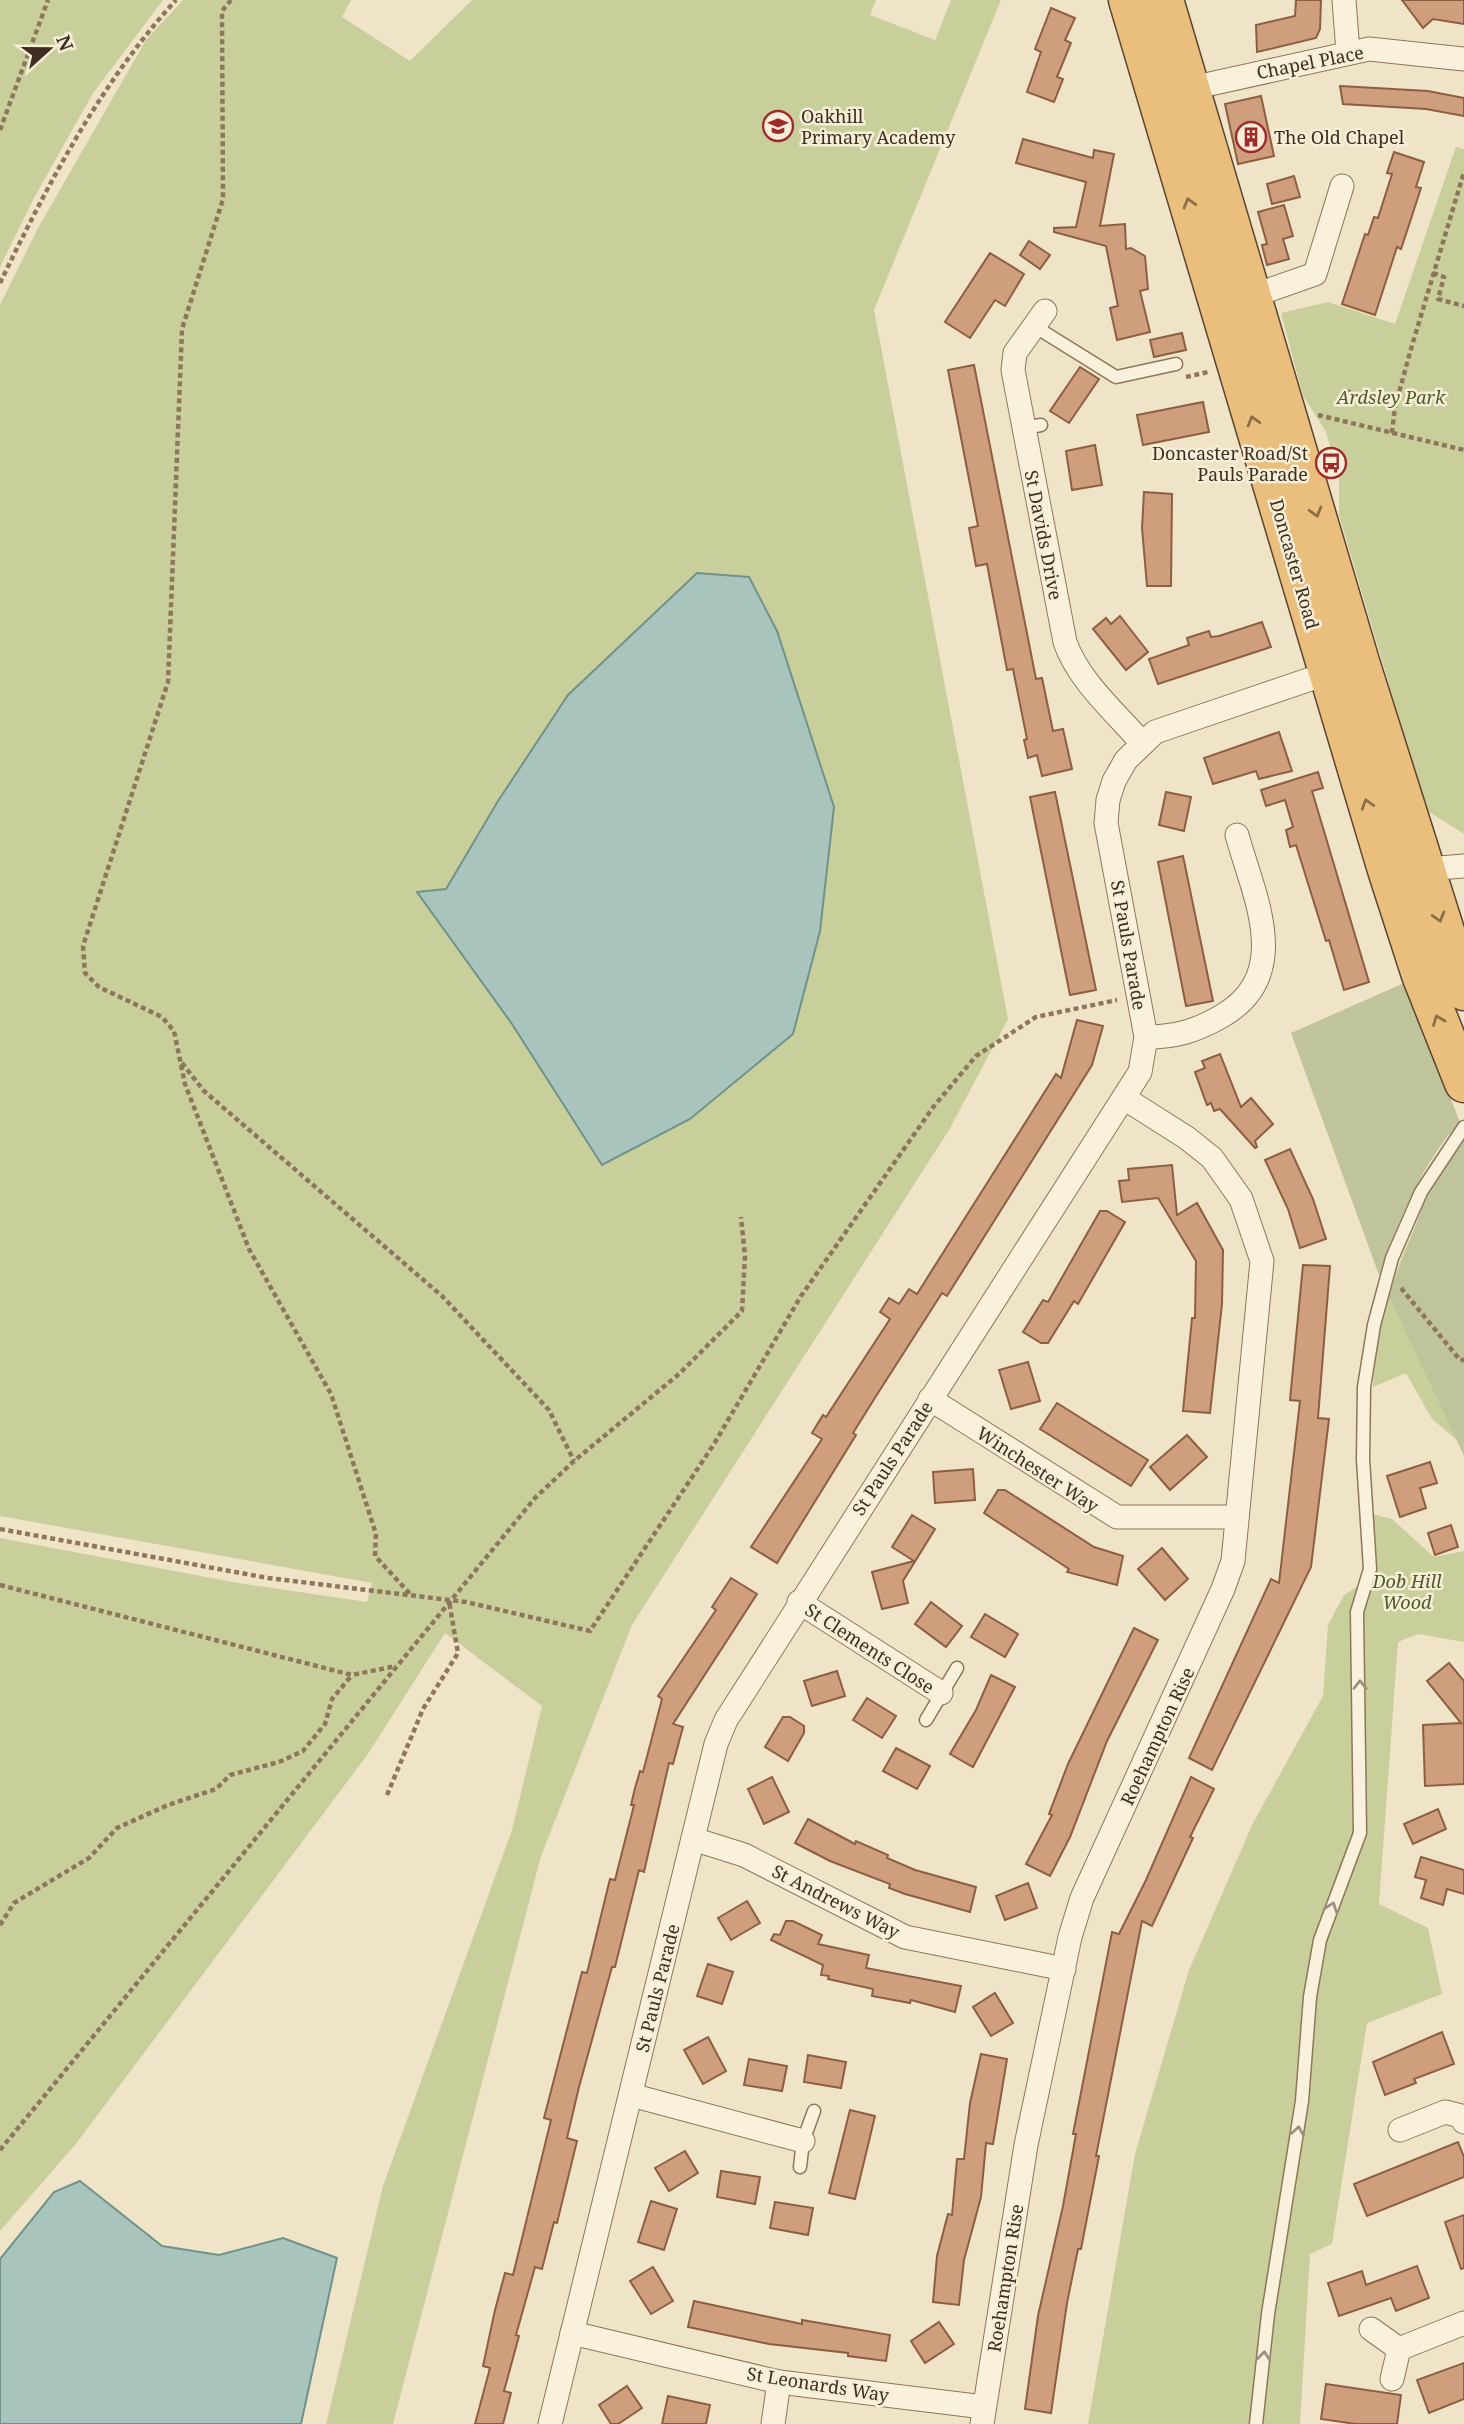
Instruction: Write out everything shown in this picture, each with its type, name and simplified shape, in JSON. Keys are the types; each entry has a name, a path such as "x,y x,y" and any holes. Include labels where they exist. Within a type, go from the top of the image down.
{"highway":[{"name":"Doncaster Road","path":"1128,0 1174,92 1252,296 1290,421 1387,870 1421,975 1464,1083"},
{"name":"Doncaster Road","path":"1164,0 1174,92 1236,364 1344,668 1424,872 1464,991"}],"street":[{"path":"1344,0 1348,52"},
{"name":"Chapel Place","path":"1174,92 1348,52 1369,50 1464,59"},
{"path":"1252,296 1315,274 1342,186"},
{"name":"St Davids Drive","path":"1040,318 1015,353 1013,370 1032,426 1070,657 1141,742"},
{"name":"St Pauls Parade","path":"550,2424 716,1744 726,1720 1140,1072 1146,1037 1107,823 1108,800 1114,781 1141,742 1155,732 1344,668"},
{"path":"1146,1037 1187,1034 1206,1025 1230,1011 1249,994 1261,975 1265,959 1263,932 1237,835"},
{"path":"1387,870 1424,872 1464,866"},
{"name":"Roehampton Rise","path":"983,2416 1026,2145 1082,1898 1223,1589 1233,1561 1262,1261 1241,1199 1220,1168 1187,1138 1124,1098"},
{"name":"Winchester Way","path":"930,1399 1117,1517 1237,1517"},
{"name":"St Clements Close","path":"799,1602 941,1693"},
{"name":"St Andrews Way","path":"693,1839 744,1854 905,1937 1064,1969"},
{"path":"631,2095 803,2141"},
{"path":"1401,2130 1446,2112 1461,2116 1464,2122"},
{"path":"1399,2348 1464,2323"},
{"path":"1371,2329 1399,2348"},
{"name":"St Leonards Way","path":"572,2333 779,2382 983,2416"},
{"path":"1392,2379 1399,2348"},
{"path":"773,2424 779,2382"}],"lane":[{"path":"1040,318 1116,377 1176,364"},
{"path":"1256,2424 1268,2314 1302,2101 1310,1997 1320,1940 1360,1833 1357,1612 1370,1570 1363,1459 1364,1387 1374,1325 1392,1258 1421,1192 1464,1126"},
{"path":"926,1720 957,1668"},
{"path":"800,2166 803,2141 814,2111"}],"path":[{"path":"0,130 48,0"},
{"path":"0,283 96,103 142,37 176,0"},
{"path":"231,0 222,11 223,199 182,329 168,682 83,946 85,973 99,987 162,1017 174,1031 185,1084 249,1249 331,1394 376,1534 374,1556 411,1595"},
{"path":"1392,433 1395,407 1464,172"},
{"path":"1433,273 1444,277 1438,299 1464,306"},
{"path":"1176,364 1185,377 1236,364"},
{"path":"1346,391 1395,407"},
{"path":"1290,421 1318,415 1464,450"},
{"path":"0,1529 268,1578 449,1600 590,1631 714,1444 802,1296 934,1106 976,1056 1036,1017 1139,995"},
{"path":"180,1061 204,1091 442,1296 549,1410 574,1461"},
{"path":"0,2150 449,1600 536,1498 574,1461 679,1374 742,1311 745,1256 741,1217"},
{"path":"1386,1282 1400,1286 1460,1360 1464,1360"},
{"path":"0,1585 352,1675 398,1665"},
{"path":"387,1795 423,1709 458,1653 449,1600"},
{"path":"0,1925 14,1903 89,1858 117,1828 168,1805 216,1789 230,1775 279,1762 303,1751 325,1724 332,1699 352,1675"}],"green space":[{"path":"0,0 163,0 93,93 34,198 0,267"},
{"path":"183,0 351,0 342,17 410,61 472,0 876,0 870,15 935,40 951,0 1001,0 874,310 1008,1019 949,1130 632,1625 541,1856 393,2424 326,2424 383,2186 512,1830 542,1706 445,1633 368,1754 75,2145 0,2231 0,1538 238,1583 367,1602 372,1583 0,1516 0,305 38,228 146,40","holes":["697,573 749,578 777,631 834,807 512,1024 417,892 446,889 498,801 568,695"]},
{"name":"Ardsley Park","path":"1456,147 1464,149 1464,834 1426,810 1339,515 1339,474 1325,430 1303,396 1281,313 1328,302 1395,324"},
{"path":"1404,983 1460,1122 1423,1174 1379,1275 1291,1033"},
{"path":"1464,1139 1457,1440 1432,1419 1406,1373 1373,1387 1382,1321 1402,1257 1431,1196"},
{"path":"1464,1139 1464,1456 1389,1296 1425,1200"},
{"name":"Dob Hill Wood","path":"1360,1511 1392,1519 1434,1557 1464,1551 1464,1642 1418,1634 1398,1642 1379,1904 1428,1928 1442,1994 1367,2023 1332,2244 1310,2254 1300,2424 1088,2424 1135,2154 1189,1970 1252,1825 1323,1696 1328,1625 1344,1595 1360,1585 1365,1569"}],"water":[{"path":"697,573 749,577 777,631 834,807 820,931 793,1034 690,1119 602,1165 512,1024 417,892 446,889 498,801 568,695"},
{"path":"80,2181 162,2246 219,2255 283,2238 337,2258 301,2424 0,2424 0,2259 54,2192"}],"building":[{"path":"1296,0 1321,0 1320,29 1316,38 1257,52 1256,25 1295,16"},
{"path":"1402,0 1464,0 1464,24 1433,19 1423,28"},
{"path":"1051,8 1075,18 1065,40 1071,43 1057,77 1063,79 1054,102 1027,92 1041,52 1035,49"},
{"path":"1340,86 1428,91 1464,98 1464,116 1426,109 1343,104"},
{"name":"The Old Chapel","path":"1261,96 1274,156 1238,164 1225,104"},
{"path":"1023,139 1093,158 1094,150 1114,154 1100,226 1125,224 1126,249 1131,248 1145,256 1148,289 1140,291 1150,332 1117,340 1110,308 1118,306 1106,246 1054,232 1054,228 1076,227 1086,182 1016,163"},
{"path":"1394,152 1424,162 1416,187 1421,188 1401,249 1397,247 1375,315 1342,304 1365,234 1368,235 1374,217 1378,218 1392,174 1387,173"},
{"path":"1294,176 1300,197 1272,204 1267,184"},
{"path":"1284,205 1293,236 1283,239 1289,259 1267,265 1262,245 1267,244 1258,212"},
{"path":"1029,241 1050,255 1040,269 1020,255"},
{"path":"990,253 1024,274 1005,306 995,300 970,338 945,322"},
{"path":"1182,333 1186,350 1154,357 1150,340"},
{"path":"974,365 1036,679 1042,678 1053,731 1063,729 1072,769 1042,776 1037,755 1028,758 1024,740 1027,739 1013,669 1007,670 987,564 976,566 969,528 978,526 948,370"},
{"path":"1080,367 1099,379 1069,423 1050,411"},
{"path":"1203,402 1209,432 1143,445 1137,415"},
{"path":"1095,445 1102,485 1072,490 1066,451"},
{"path":"1144,492 1172,494 1171,586 1147,586 1142,528"},
{"path":"1120,616 1148,652 1126,670 1093,629 1106,618 1111,624"},
{"path":"1262,622 1271,647 1158,684 1149,659 1189,645 1187,638 1209,631 1211,637 1219,636"},
{"path":"1279,732 1292,771 1259,779 1256,771 1213,784 1204,758"},
{"path":"1318,772 1323,788 1312,791 1369,982 1344,990 1296,845 1290,847 1286,830 1293,827 1285,800 1266,806 1261,790"},
{"path":"1055,792 1096,990 1070,995 1030,797"},
{"path":"1166,792 1191,797 1184,831 1159,825"},
{"path":"1183,856 1213,1001 1186,1006 1158,862"},
{"path":"1077,1020 1103,1026 1092,1065 947,1296 942,1293 878,1393 853,1433 856,1435 777,1563 751,1547 822,1439 812,1433 823,1415 826,1417 890,1319 880,1312 889,1298 899,1304 909,1289 917,1294 1056,1074 1061,1078"},
{"path":"1220,1054 1241,1107 1251,1098 1273,1124 1255,1141 1255,1148 1220,1109 1214,1111 1211,1103 1207,1105 1195,1072 1205,1068 1202,1061"},
{"path":"1290,1149 1313,1199 1326,1239 1300,1248 1288,1209 1265,1160"},
{"path":"1172,1165 1177,1215 1197,1203 1223,1250 1222,1304 1210,1413 1183,1411 1192,1318 1195,1318 1196,1261 1158,1198 1122,1202 1119,1181 1129,1180 1128,1169"},
{"path":"1100,1211 1107,1211 1125,1222 1078,1304 1074,1301 1048,1343 1041,1343 1023,1332 1043,1300 1048,1302"},
{"path":"1303,1265 1330,1266 1318,1418 1329,1419 1311,1567 1212,1770 1189,1758 1271,1579 1279,1583 1300,1401 1290,1400"},
{"path":"1028,1362 1040,1401 1011,1409 999,1370"},
{"path":"1057,1403 1148,1460 1131,1486 1040,1429"},
{"path":"1187,1435 1207,1457 1170,1490 1150,1467"},
{"path":"1430,1462 1437,1483 1420,1488 1426,1508 1400,1517 1387,1476"},
{"path":"973,1469 975,1500 935,1503 933,1472"},
{"path":"998,1490 1005,1490 1094,1547 1123,1556 1117,1585 1067,1572 1069,1569 984,1513"},
{"path":"912,1515 935,1529 903,1581 908,1603 882,1609 872,1572 914,1561 892,1547"},
{"path":"1451,1525 1458,1547 1435,1555 1428,1533"},
{"path":"1162,1548 1188,1579 1165,1600 1138,1569"},
{"path":"731,1578 757,1594 673,1724 683,1727 673,1764 669,1763 644,1872 639,1870 615,1967 612,1967 579,2087 567,2138 577,2141 557,2223 554,2222 542,2269 535,2267 516,2335 519,2336 504,2391 511,2393 503,2424 475,2424 490,2368 483,2366 495,2310 505,2273 513,2275 551,2120 544,2118 582,1972 587,1973 610,1879 615,1880 634,1805 631,1805 635,1788 640,1771 643,1772 662,1699 658,1696 716,1610 712,1607"},
{"path":"931,1602 962,1626 946,1647 915,1624"},
{"path":"985,1614 1018,1634 1005,1657 971,1637"},
{"path":"1134,1628 1158,1640 1107,1741 1070,1837 1050,1876 1026,1864 1052,1815 1049,1814 1068,1764"},
{"path":"1449,1663 1464,1681 1464,1784 1425,1786 1423,1725 1461,1723 1427,1681"},
{"path":"837,1671 845,1696 812,1706 804,1681"},
{"path":"991,1675 1015,1687 973,1767 950,1754 976,1710"},
{"path":"867,1698 896,1716 882,1738 853,1720"},
{"path":"783,1717 790,1717 804,1726 804,1733 788,1761 765,1747"},
{"path":"896,1748 930,1766 917,1789 883,1771"},
{"path":"772,1777 789,1812 764,1824 748,1789"},
{"path":"1191,1777 1214,1789 1152,1926 1142,1921 1096,2156 1099,2156 1081,2249 1078,2249 1067,2303 1051,2413 1025,2409 1038,2316 1063,2206 1076,2134 1073,2134 1112,1932 1119,1934"},
{"path":"1438,1809 1446,1829 1413,1844 1404,1824"},
{"path":"808,1819 855,1844 856,1841 915,1870 976,1887 970,1912 889,1888 890,1884 830,1861 795,1843"},
{"path":"1421,1857 1464,1870 1464,1894 1447,1889 1443,1905 1421,1898 1426,1880 1415,1877"},
{"path":"1028,1883 1037,1908 1005,1920 996,1896"},
{"path":"747,1901 760,1923 731,1940 718,1918"},
{"path":"786,1921 793,1921 822,1935 818,1944 869,1955 866,1968 961,1986 955,2012 911,2000 910,2003 872,1996 873,1989 828,1979 829,1976 821,1975 823,1965 771,1940 774,1934 780,1935"},
{"path":"708,1964 733,1972 722,2004 697,1996"},
{"path":"995,1993 1013,2023 991,2036 973,2007"},
{"path":"1442,2032 1454,2064 1414,2079 1416,2083 1385,2095 1373,2062"},
{"path":"708,2037 726,2071 703,2084 684,2050"},
{"path":"981,2054 1007,2059 993,2144 986,2143 981,2197 964,2260 959,2305 933,2302 937,2256 948,2214 952,2215 957,2159 964,2159 970,2103"},
{"path":"808,2055 846,2062 841,2088 804,2082"},
{"path":"749,2059 787,2066 782,2091 744,2085"},
{"path":"850,2110 875,2116 855,2199 829,2193"},
{"path":"1458,2142 1464,2157 1464,2177 1367,2216 1354,2184"},
{"path":"685,2151 698,2173 669,2191 655,2168"},
{"path":"721,2171 760,2177 755,2204 717,2197"},
{"path":"651,2201 677,2209 664,2250 638,2242"},
{"path":"775,2202 813,2208 808,2235 770,2228"},
{"path":"1464,2215 1464,2268 1461,2269 1445,2222"},
{"path":"1417,2266 1429,2298 1396,2311 1391,2298 1339,2316 1328,2283 1362,2271 1366,2285"},
{"path":"653,2267 673,2301 651,2314 630,2281"},
{"path":"694,2301 802,2324 802,2320 890,2335 886,2361 848,2356 848,2353 769,2344 688,2327"},
{"path":"939,2322 954,2344 925,2363 911,2341"},
{"path":"1464,2363 1464,2399 1429,2413 1417,2380"},
{"path":"1326,2384 1401,2395 1397,2424 1356,2424 1321,2419"},
{"path":"627,2386 642,2408 618,2424 611,2424 599,2405"},
{"path":"668,2396 710,2405 706,2424 662,2424"}],"place":[{"name":"Oakhill Primary Academy","path":"778,126"},
{"name":"The Old Chapel","path":"1251,137"},
{"name":"Doncaster Road/St Pauls Parade","path":"1331,463"}]}
